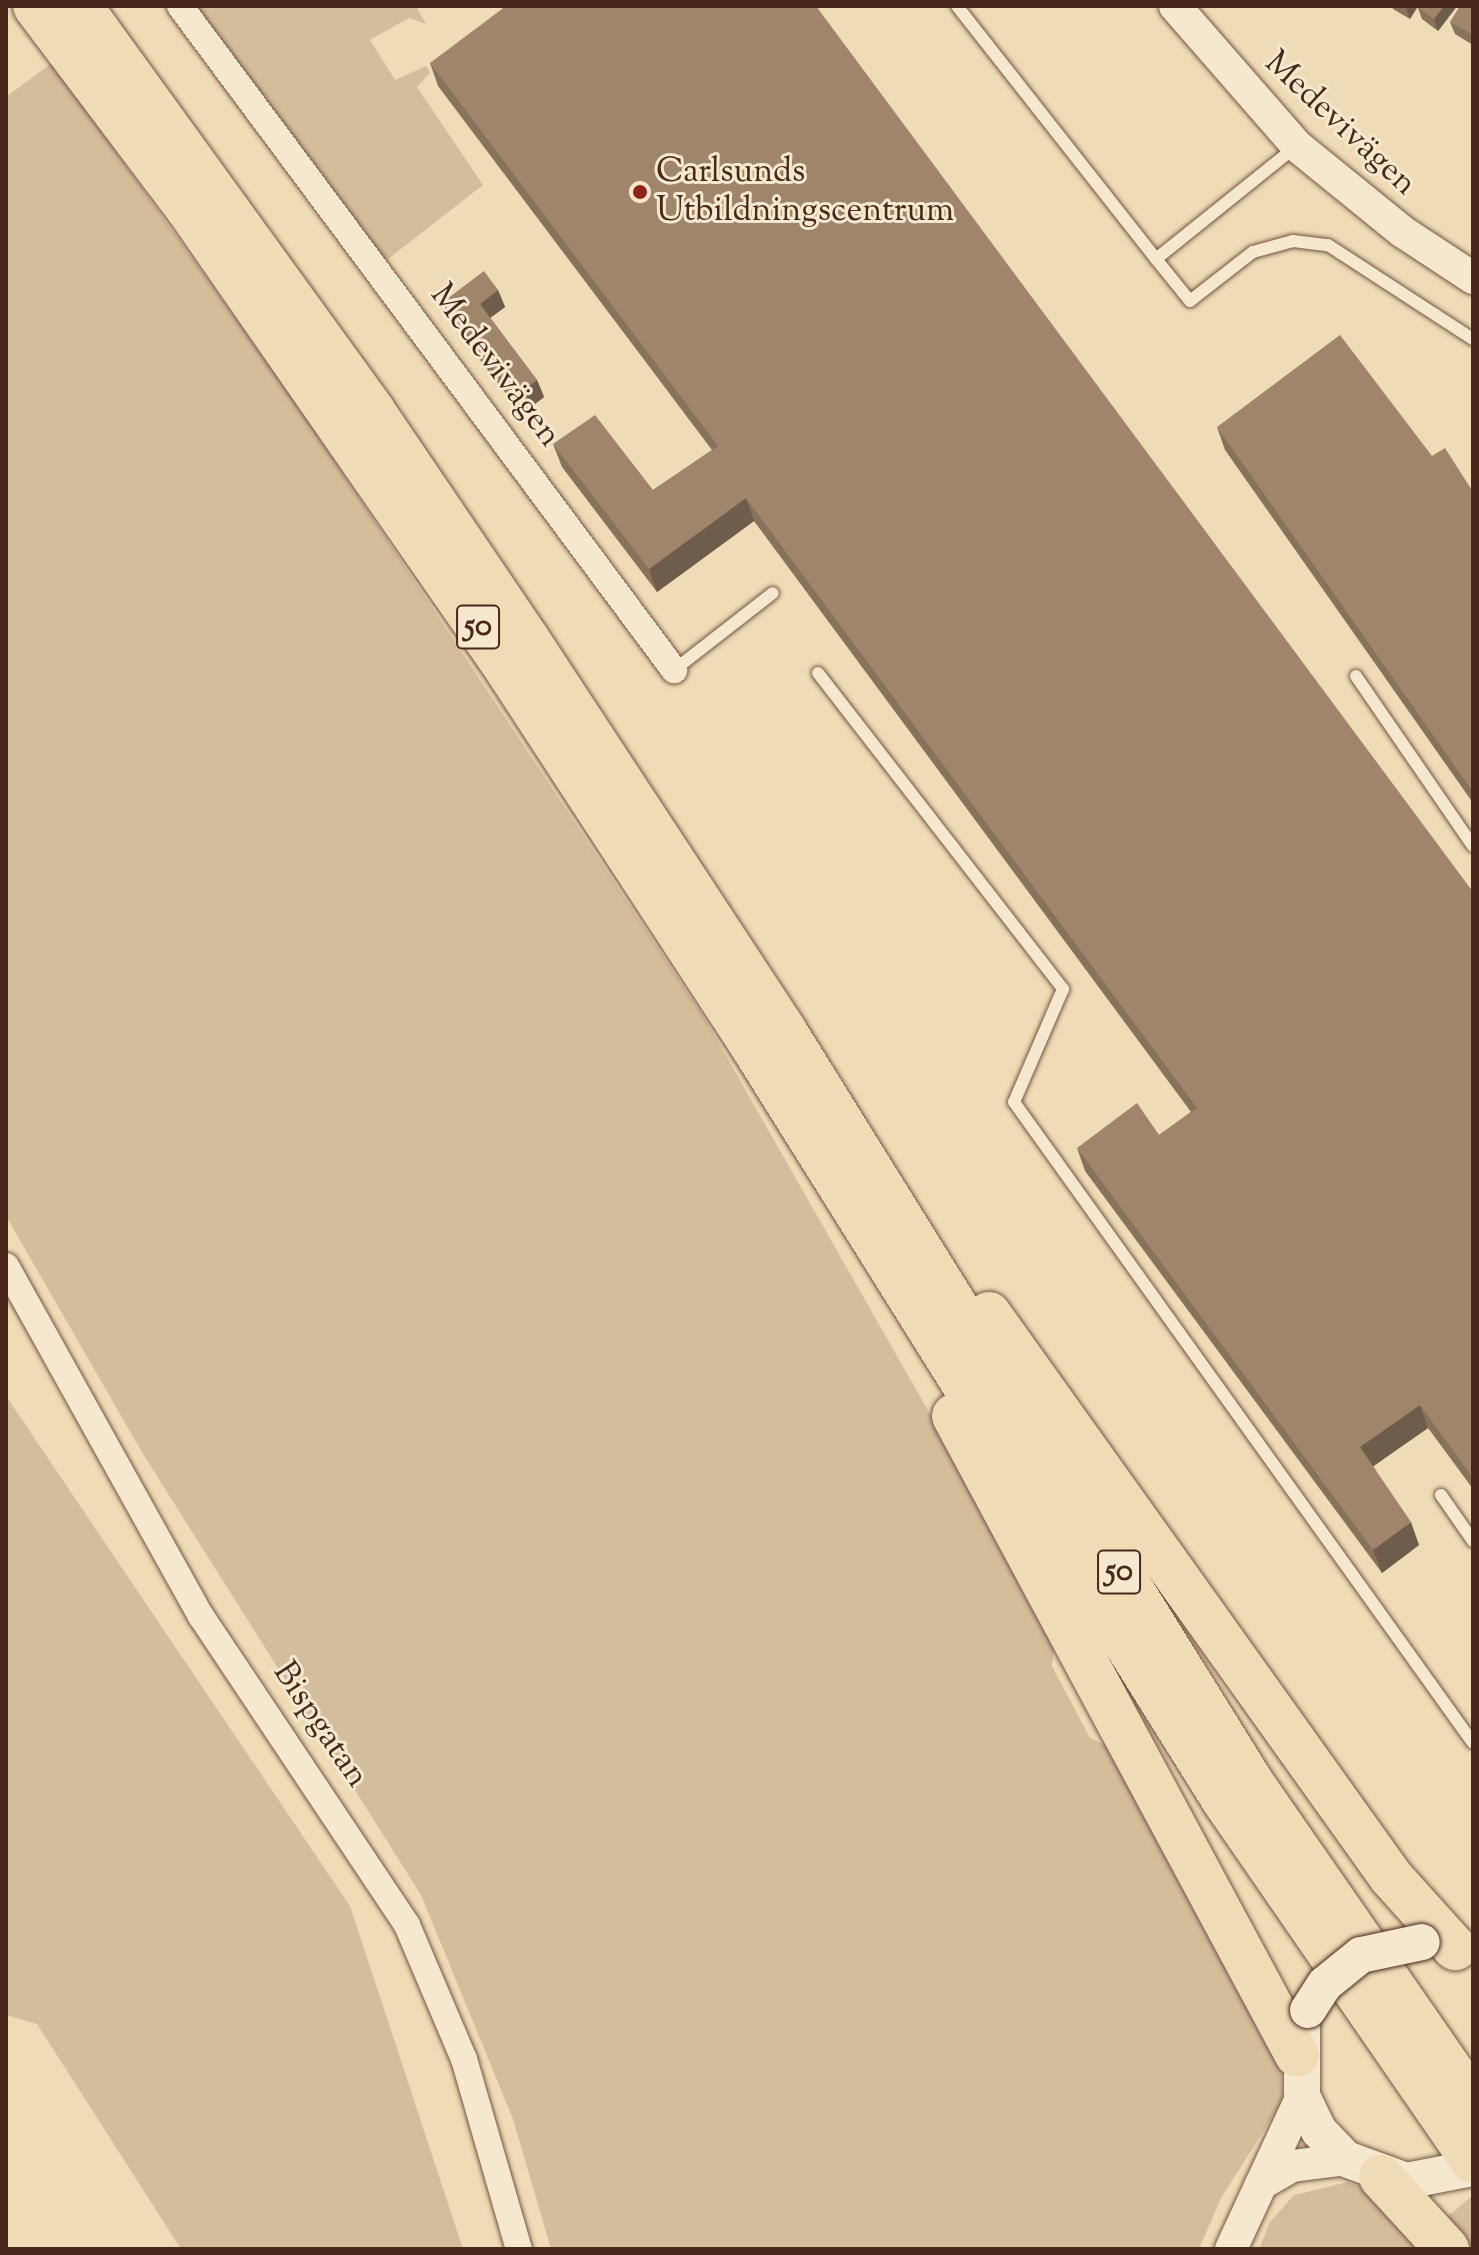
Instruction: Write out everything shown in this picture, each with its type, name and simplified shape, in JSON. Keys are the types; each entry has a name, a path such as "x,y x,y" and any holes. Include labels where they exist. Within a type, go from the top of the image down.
{"highway":[{"name":"50","path":"35,6 188,209 483,634 892,1269 1223,1799 1473,2161"},
{"name":"50","path":"80,6 373,411 784,1030 1252,1783 1473,2102"},
{"path":"784,1030 1391,1877 1450,1948"},
{"path":"892,1269 1018,1543 1299,2075"},
{"path":"1364,2168 1447,2249"}],"main road":[{"path":"1450,1948 1361,1955 1325,1984 1308,2010 1299,2075 1319,2131 1364,2168 1431,2181 1473,2168"}],"street":[{"name":"Medevivägen","path":"180,6 674,670"},
{"name":"Medevivägen","path":"1175,6 1297,146 1374,210 1473,278"},
{"name":"Bispgatan","path":"6,1266 194,1604 407,1925 464,2059 519,2249"},
{"path":"1231,2249 1261,2184 1299,2075"},
{"path":"1261,2184 1292,2166 1364,2168"}],"lane":[{"path":"957,6 1190,301 1253,252 1293,241 1328,245 1473,339"},
{"path":"1156,259 1297,146"},
{"name":"Medevivägen","path":"674,670 773,593"},
{"path":"818,673 1063,989 1014,1102 1473,1743"},
{"path":"1356,676 1473,846"},
{"path":"1441,1495 1473,1541"}],"shaded area":[{"path":"174,6 416,6 426,24 409,18 370,40 395,80 426,66 430,73 417,87 483,185 374,270"},
{"path":"52,63 295,401 705,1019 1056,1635 1052,1666 1090,1738 1120,1752 1280,2050 1282,2102 1221,2198 1199,2249 551,2249 513,2119 421,1895 143,1454 6,1216 6,97"},
{"path":"6,1396 350,1906 463,2249 181,2249 37,2024 6,2015"},
{"path":"1348,2182 1366,2190 1419,2241 1473,2195 1473,2249 1259,2249 1270,2222 1294,2195"}],"building":[{"path":"506,6 816,6 1473,892 1473,1478 1420,1405 1360,1447 1411,1522 1373,1550 1077,1148 1137,1103 1159,1135 1197,1108 746,498 649,569 553,444 595,415 653,490 718,446 430,63"},
{"path":"1419,6 1444,6 1434,19"},
{"path":"1460,6 1473,6 1473,35 1450,22"},
{"path":"484,271 498,290 480,304 537,380 515,397 443,302"},
{"path":"1340,335 1432,456 1445,448 1473,492 1473,792 1217,427"}],"place":[{"name":"Carlsunds Utbildningscentrum","path":"640,192"}]}
